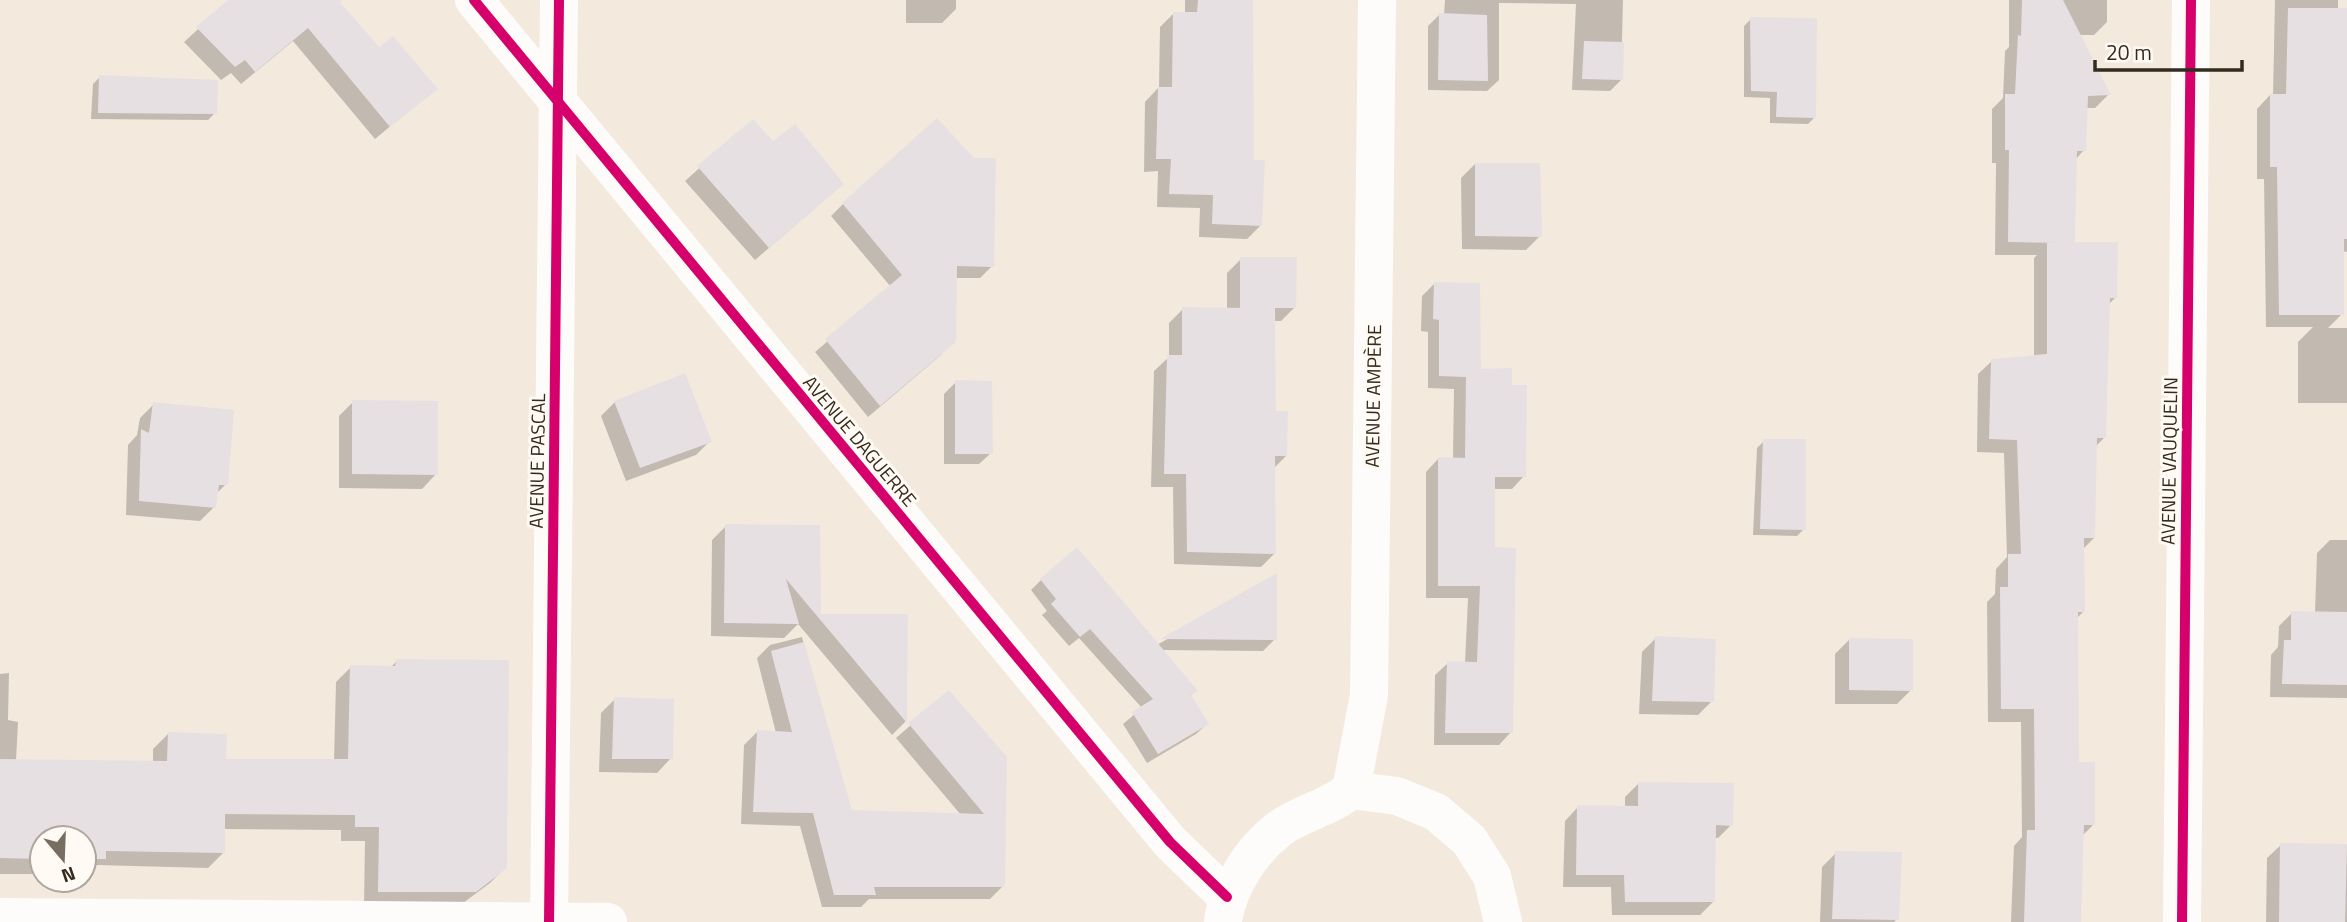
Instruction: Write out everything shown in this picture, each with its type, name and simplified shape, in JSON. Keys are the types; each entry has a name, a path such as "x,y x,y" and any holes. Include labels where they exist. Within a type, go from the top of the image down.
{"street":[{"name":"AVENUE DAGUERRE","path":"474,0 1225,910"},
{"name":"AVENUE PASCAL","path":"549,922 559,0"},
{"name":"AVENUE AMPÈRE","path":"1351,789 1369,695 1377,0"},
{"name":"AVENUE VAUQUELIN","path":"2182,922 2191,0"},
{"path":"1225,910 1248,860 1280,828 1337,801 1351,789 1397,796 1436,812 1469,840 1492,876 1503,922"},
{"path":"0,917 608,922"}],"building":[{"path":"228,0 342,0 340,2 379,47 393,36 438,89 390,127 308,28 255,72 245,60 235,67 196,27"},
{"path":"1198,0 1253,0 1254,160 1265,160 1262,226 1212,224 1213,195 1169,194 1171,159 1156,159 1158,87 1172,87 1173,12 1197,12"},
{"path":"2022,0 2063,0 2111,95 2088,96 2086,151 2077,151 2075,242 2118,242 2117,298 2110,298 2106,438 2097,438 2095,538 2084,538 2085,612 2078,612 2079,762 2095,762 2095,825 2084,825 2081,922 2024,922 2027,830 2035,830 2034,709 2001,709 2000,587 2008,587 2008,554 2021,554 2017,440 1989,439 1991,359 2047,354 2047,243 2060,243 2008,242 2009,150 2005,150 2005,94 2015,94"},
{"path":"2288,8 2347,8 2347,239 2344,239 2344,315 2279,315 2277,167 2270,167 2270,94 2286,94"},
{"path":"1439,13 1487,15 1488,81 1438,80"},
{"path":"1750,17 1817,18 1816,118 1776,117 1777,92 1751,91"},
{"path":"1584,41 1624,42 1623,80 1582,79"},
{"path":"99,75 218,80 217,114 98,113"},
{"path":"937,118 974,158 996,158 994,267 957,266 956,342 880,406 825,339 902,275 842,203"},
{"path":"753,119 773,141 795,124 844,184 769,248 697,166"},
{"path":"1475,163 1540,163 1542,237 1475,236"},
{"path":"1240,257 1297,257 1296,308 1275,308 1276,411 1288,411 1287,456 1275,456 1276,554 1187,552 1186,474 1164,474 1167,355 1182,355 1182,307 1240,308"},
{"path":"1434,282 1480,283 1481,369 1512,368 1512,385 1527,385 1526,477 1495,477 1495,547 1516,548 1513,733 1445,733 1447,661 1477,662 1480,586 1438,586 1438,457 1465,458 1466,377 1439,376 1439,320 1433,319"},
{"path":"685,373 712,442 640,468 614,401"},
{"path":"955,380 992,381 993,454 955,454"},
{"path":"352,400 438,401 438,475 352,474"},
{"path":"153,402 234,410 228,485 219,485 216,508 139,501 141,429 149,433"},
{"path":"1763,439 1806,439 1806,530 1760,529"},
{"path":"725,524 820,525 821,614 908,614 907,723 786,579 799,624 724,623"},
{"path":"1077,547 1198,691 1191,695 1209,724 1158,754 1132,712 1153,699 1090,629 1080,637 1051,604 1056,599 1040,579"},
{"path":"1277,573 1277,640 1160,639"},
{"path":"2291,611 2347,612 2347,685 2282,684 2284,640 2291,640"},
{"path":"1655,636 1716,639 1714,702 1652,701"},
{"path":"1849,638 1913,639 1913,691 1849,690"},
{"path":"804,642 852,810 984,814 908,723 949,690 1007,757 1005,887 874,887 876,895 834,895 813,813 753,812 757,730 792,732 771,651"},
{"path":"397,659 509,660 507,868 476,892 378,892 379,827 355,827 355,815 225,814 225,853 106,851 106,859 98,859 98,824 28,824 28,859 0,858 0,759 167,761 168,732 227,734 226,759 348,759 350,665 395,666"},
{"path":"614,697 674,699 673,759 612,759"},
{"path":"1638,782 1734,783 1733,826 1716,825 1715,902 1625,902 1624,875 1576,875 1577,805 1638,806"},
{"path":"2280,843 2347,844 2345,922 2279,922"},
{"path":"1835,851 1902,852 1899,920 1832,919"}],"cycle path":[{"path":"474,0 1170,842 1227,897"},
{"path":"549,922 559,0"},
{"path":"2182,922 2191,0"}]}
